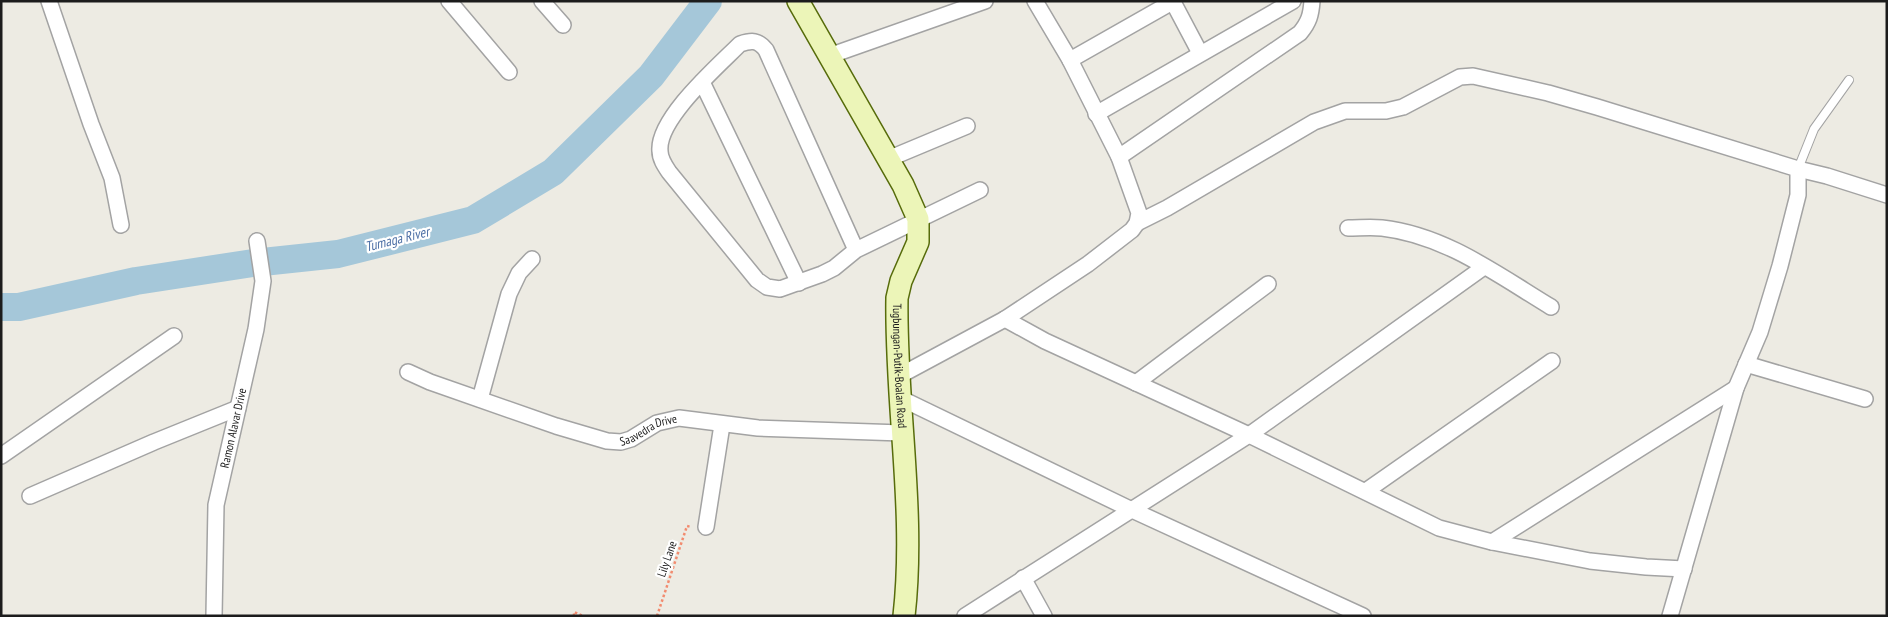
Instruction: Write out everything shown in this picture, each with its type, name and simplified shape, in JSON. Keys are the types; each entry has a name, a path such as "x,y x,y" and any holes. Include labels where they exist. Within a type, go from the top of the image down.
{"main road":[{"name":"Tugbungan-Putik-Boalan Road","path":"798,1 903,185 918,220 918,242 901,281 897,298 908,557 904,616"}],"street":[{"path":"50,1 91,124 112,178 121,225"},
{"path":"449,1 509,72"},
{"path":"542,1 563,25"},
{"path":"830,56 985,1"},
{"path":"900,376 1005,319 1088,264 1132,230 1137,223 1139,213 1119,157 1070,60 1035,1"},
{"path":"1096,114 1293,1"},
{"path":"1119,157 1300,33 1308,22 1312,1"},
{"path":"1070,60 1174,2 1200,53"},
{"path":"856,250 766,50 759,42 750,40 740,44 702,82 671,118 662,134 660,152 662,161 757,280 767,287 780,289 834,268 856,250 980,190"},
{"path":"1137,223 1167,208 1196,189 1314,122 1345,111 1386,111 1403,107 1460,77 1466,76 1548,93 1887,195"},
{"path":"702,82 799,283"},
{"path":"888,159 968,126"},
{"path":"1670,616 1736,388 1760,332 1780,266 1798,195 1798,169"},
{"path":"1348,228 1381,228 1413,234 1453,248 1551,307"},
{"name":"Ramon Alavar Drive","path":"214,616 216,505 256,329 263,280 257,241"},
{"path":"480,399 509,294 520,273 532,259"},
{"path":"965,616 1249,436 1484,267"},
{"path":"1136,383 1268,284"},
{"path":"1005,319 1045,341 1366,491 1439,528 1492,542 1590,560 1646,567 1684,568"},
{"path":"1,456 174,336"},
{"path":"1366,491 1552,361"},
{"path":"1746,364 1866,399"},
{"name":"Saavedra Drive","path":"408,372 430,382 556,426 607,441 621,442 632,439 657,423 679,418 722,425 758,428 902,433"},
{"path":"1492,542 1736,388"},
{"path":"900,398 1132,510 1363,616"},
{"path":"30,496 238,408"},
{"path":"706,526 722,425"},
{"path":"1023,578 1044,616"}],"lane":[{"path":"1798,169 1814,129 1849,80"}],"path":[{"name":"Lily Lane","path":"657,616 687,526 706,526"},
{"path":"574,616 574,612 583,616"}],"waterway":[{"name":"Tumaga River","path":"1,307 19,307 136,281 253,263 338,254 473,220 553,172 651,76 708,1"}]}
